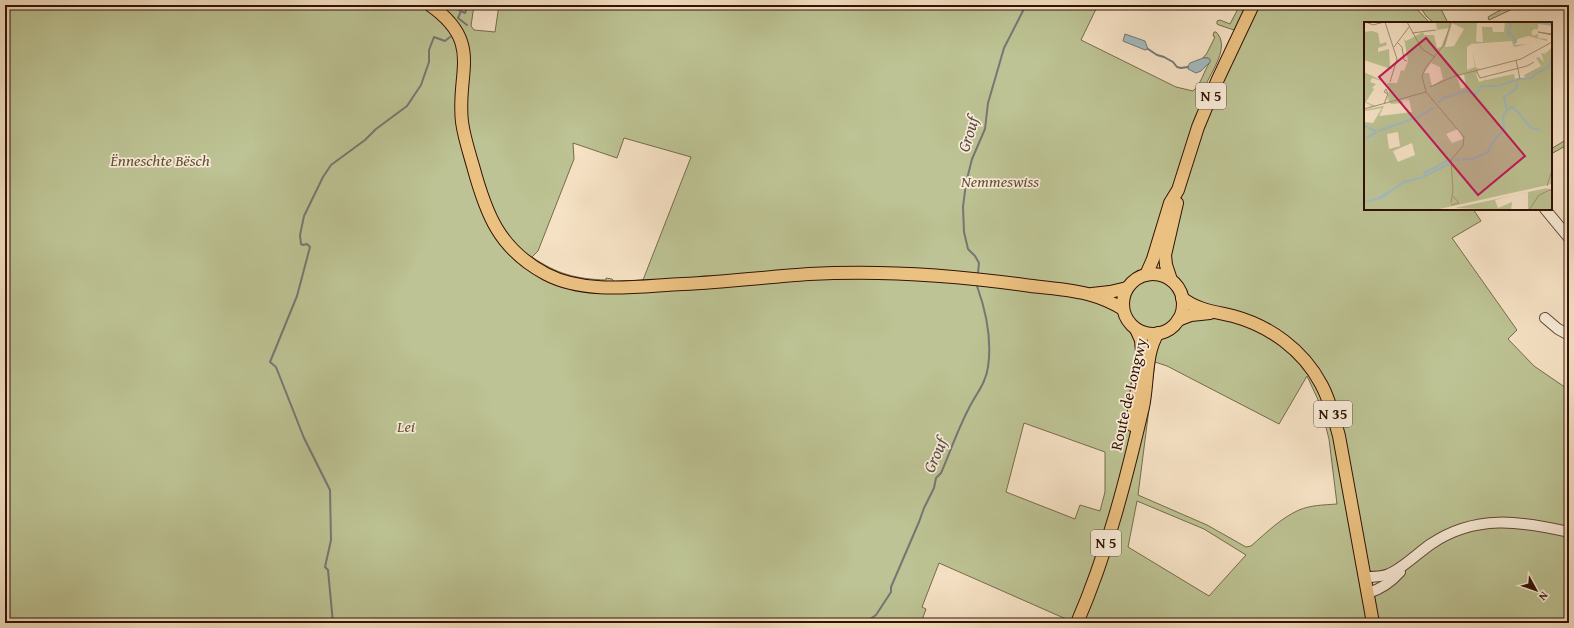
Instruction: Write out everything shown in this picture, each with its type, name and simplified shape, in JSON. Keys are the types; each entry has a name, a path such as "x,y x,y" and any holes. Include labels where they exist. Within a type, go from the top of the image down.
{"main road":[{"path":"430,5 453,27 463,46 465,57 462,122 486,209 499,234 514,250 534,267 548,275 576,284 609,287 710,283 810,274 913,274 991,280 1089,294 1110,292 1127,288 1139,277 1146,275 1159,274 1171,280"},
{"name":"N 5","path":"1182,298 1180,291 1171,280 1166,265 1165,255 1177,204 1178,190 1196,134 1218,79 1253,5"},
{"name":"N 5","path":"1146,275 1153,259 1170,203 1178,190"},
{"path":"1089,294 1109,302 1123,310 1123,302 1127,288"},
{"path":"1136,329 1143,332 1158,333 1166,331 1178,320 1183,305 1182,298"},
{"name":"N 35","path":"1182,298 1195,306 1234,316 1249,322 1281,338 1310,366 1321,384 1331,406 1339,436 1373,623"},
{"name":"N 5","path":"1123,310 1130,324 1136,329"},
{"name":"N 35","path":"1178,320 1191,315 1214,312"},
{"name":"Route de Longwy","path":"1129,462 1134,404 1142,352 1136,329"},
{"name":"Route de Longwy","path":"1077,623 1105,545 1129,462 1143,406 1152,346 1158,333"}],"street":[{"path":"1546,210 1569,238"},
{"path":"1545,318 1558,329 1569,335"},
{"path":"1365,577 1379,577 1390,574 1416,554 1448,534 1463,528 1488,523 1506,522 1528,523 1569,532"},
{"path":"1368,593 1379,590 1391,581 1416,554"}],"green space":[{"path":"5,5 474,5 471,26 474,30 495,32 499,5 1098,5 1081,40 1176,87 1193,91 1210,62 1208,58 1203,58 1215,37 1213,36 1214,32 1216,32 1220,38 1221,52 1205,87 1199,125 1240,32 1219,25 1217,24 1217,21 1220,20 1230,24 1240,5 1413,5 1429,22 1364,22 1364,210 1474,210 1481,221 1452,238 1517,330 1508,339 1534,366 1569,390 1569,623 1064,623 1066,619 939,563 922,607 926,609 921,623 5,623","holes":["624,138 691,157 643,280 615,282 612,279 606,278 606,280 576,277 550,268 532,257 538,251 574,159 573,143 617,158","1155,362 1167,366 1279,424 1307,376 1320,404 1329,439 1337,504 1313,506 1292,513 1280,521 1251,546 1246,547 1207,525 1138,495","1024,423 1105,452 1105,492 1100,511 1080,505 1075,519 1006,492","1137,501 1204,529 1246,555 1209,596 1128,547","1365,577 1391,581 1368,592"]},
{"path":"1419,5 1439,5 1448,22 1433,22 1426,16"},
{"path":"1503,5 1521,5 1489,20 1488,17 1504,8"},
{"path":"1569,138 1569,144 1552,153 1552,148"}],"water":[{"path":"1125,34 1145,41 1148,49 1145,50 1123,41"},
{"path":"1203,58 1210,59 1210,62 1201,71 1196,73 1188,69 1190,63"}],"waterway":[{"path":"449,5 461,11"},
{"path":"467,25 458,18 461,11 465,13 468,5"},
{"name":"Grouf","path":"978,273 979,263 968,249 964,232 963,207 966,183 972,159 985,129 988,103 1004,48 1026,5"},
{"path":"333,623 328,570 325,567 331,540 330,490 304,438 276,367 270,362 297,296 310,247 307,244 301,244 300,235 304,216 323,177 331,165 407,106 421,85 429,62 429,50 434,37 445,41 450,37"},
{"path":"1148,49 1173,62 1177,67 1188,67"},
{"name":"Grouf","path":"864,623 876,615 891,592 891,587 924,508 934,488 936,478 941,473 965,416 987,373 989,336 983,305 977,286"}],"park label":[{"name":"Ënneschte Bësch","path":"160,160"},
{"name":"Nemmeswiss","path":"1000,181"},
{"name":"Lei","path":"406,426"}]}
